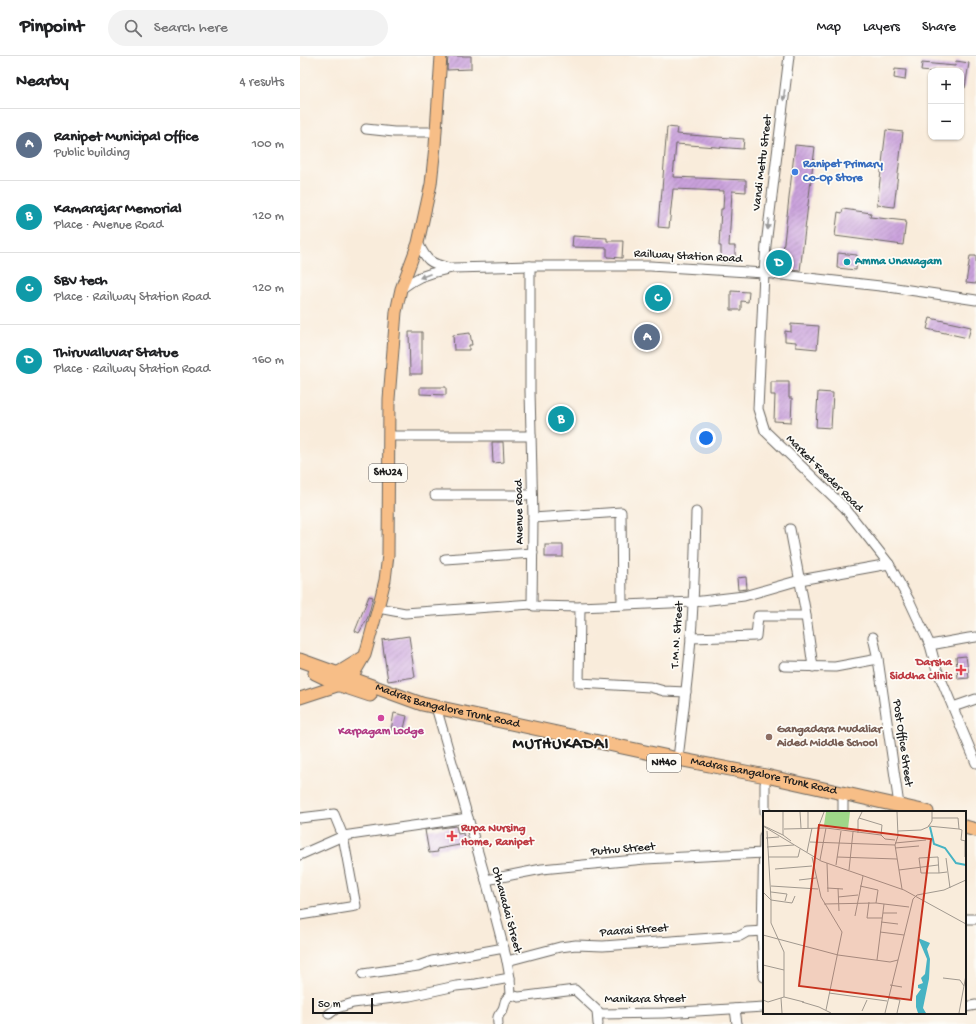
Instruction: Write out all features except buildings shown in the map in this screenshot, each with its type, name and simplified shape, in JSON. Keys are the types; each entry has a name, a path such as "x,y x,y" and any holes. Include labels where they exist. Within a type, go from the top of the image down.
{"highway":[{"name":"Madras Bangalore Trunk Road","path":"300,660 340,679 422,704 437,711 745,776 765,784 843,801 916,811"},
{"name":"NH40","path":"300,667 340,679"},
{"name":"Madras Bangalore Trunk Road","path":"745,776 766,776 843,801"},
{"path":"966,827 976,830"}],"main road":[{"name":"SHU24","path":"340,679 365,655 378,608 388,556 389,399 395,320 401,289 418,243 431,184 436,132 440,56"},
{"path":"300,691 340,679"},
{"path":"300,698 340,679"}],"street":[{"name":"Vandi Mettu Street","path":"764,273 789,56"},
{"path":"366,129 394,132 436,132"},
{"path":"418,243 423,254 428,260 435,264 452,268"},
{"name":"Railway Station Road","path":"401,289 411,282 432,273 452,268 530,266 650,266 764,273 889,287 976,300"},
{"name":"Avenue Road","path":"530,266 530,391 533,518 532,604"},
{"name":"Market Feeder Road","path":"764,273 758,409 765,431 845,508 889,564 910,602 930,645 936,667 976,763"},
{"path":"388,436 531,436"},
{"path":"435,495 532,495"},
{"path":"533,518 621,512 622,605"},
{"name":"T.M.N. Street","path":"676,762 686,692 691,638 696,512"},
{"path":"790,529 806,616 812,667"},
{"path":"445,559 533,553"},
{"path":"378,608 405,613 532,604 534,606 580,607 693,602 744,596 800,580 889,564"},
{"path":"580,607 579,683 650,687 686,692"},
{"path":"691,638 756,636 758,616 806,616"},
{"name":"Post Office Street","path":"873,637 878,659 895,809"},
{"path":"930,645 976,637"},
{"path":"784,666 835,666 878,659"},
{"path":"953,708 976,699"},
{"name":"Othavadai Street","path":"437,711 504,948 510,978 511,995"},
{"path":"765,784 765,811"},
{"path":"300,818 334,814 343,836 356,906 300,915"},
{"path":"300,855 343,836 468,818"},
{"name":"Puthu Street","path":"486,880 542,869 645,859 763,853"},
{"name":"Paarai Street","path":"507,961 560,947 576,945 603,946 740,936 747,932 763,931"},
{"path":"363,974 418,966 432,961 504,948"},
{"path":"329,1014 337,1008 353,1003 410,996 456,986 510,978"},
{"name":"Manikara Street","path":"511,995 518,997 575,990 600,1014 663,1013 763,1007"},
{"path":"498,1024 497,1019 499,1014 506,999 511,995"},
{"path":"966,1007 976,1005"},
{"path":"734,1009 737,1024"},
{"path":"597,1011 598,1024"}],"place":[{"name":"Ranipet Primary Co-Op Store","path":"795,172"},
{"name":"Amma Unavagam","path":"847,262"},
{"name":"Thiruvalluvar Statue","path":"779,263"},
{"name":"SBV tech","path":"658,298"},
{"name":"Ranipet Municipal Office","path":"647,337"},
{"name":"Kamarajar Memorial","path":"561,419"},
{"name":"Darsha Siddha Clinic","path":"961,670"},
{"name":"Karpagam Lodge","path":"381,718"},
{"name":"Gangadara Mudaliar Aided Middle School","path":"769,737"},
{"name":"Rupa Nursing Home, Ranipet","path":"452,836"}],"district":[{"name":"MUTHUKADAI","path":"561,745"}]}
